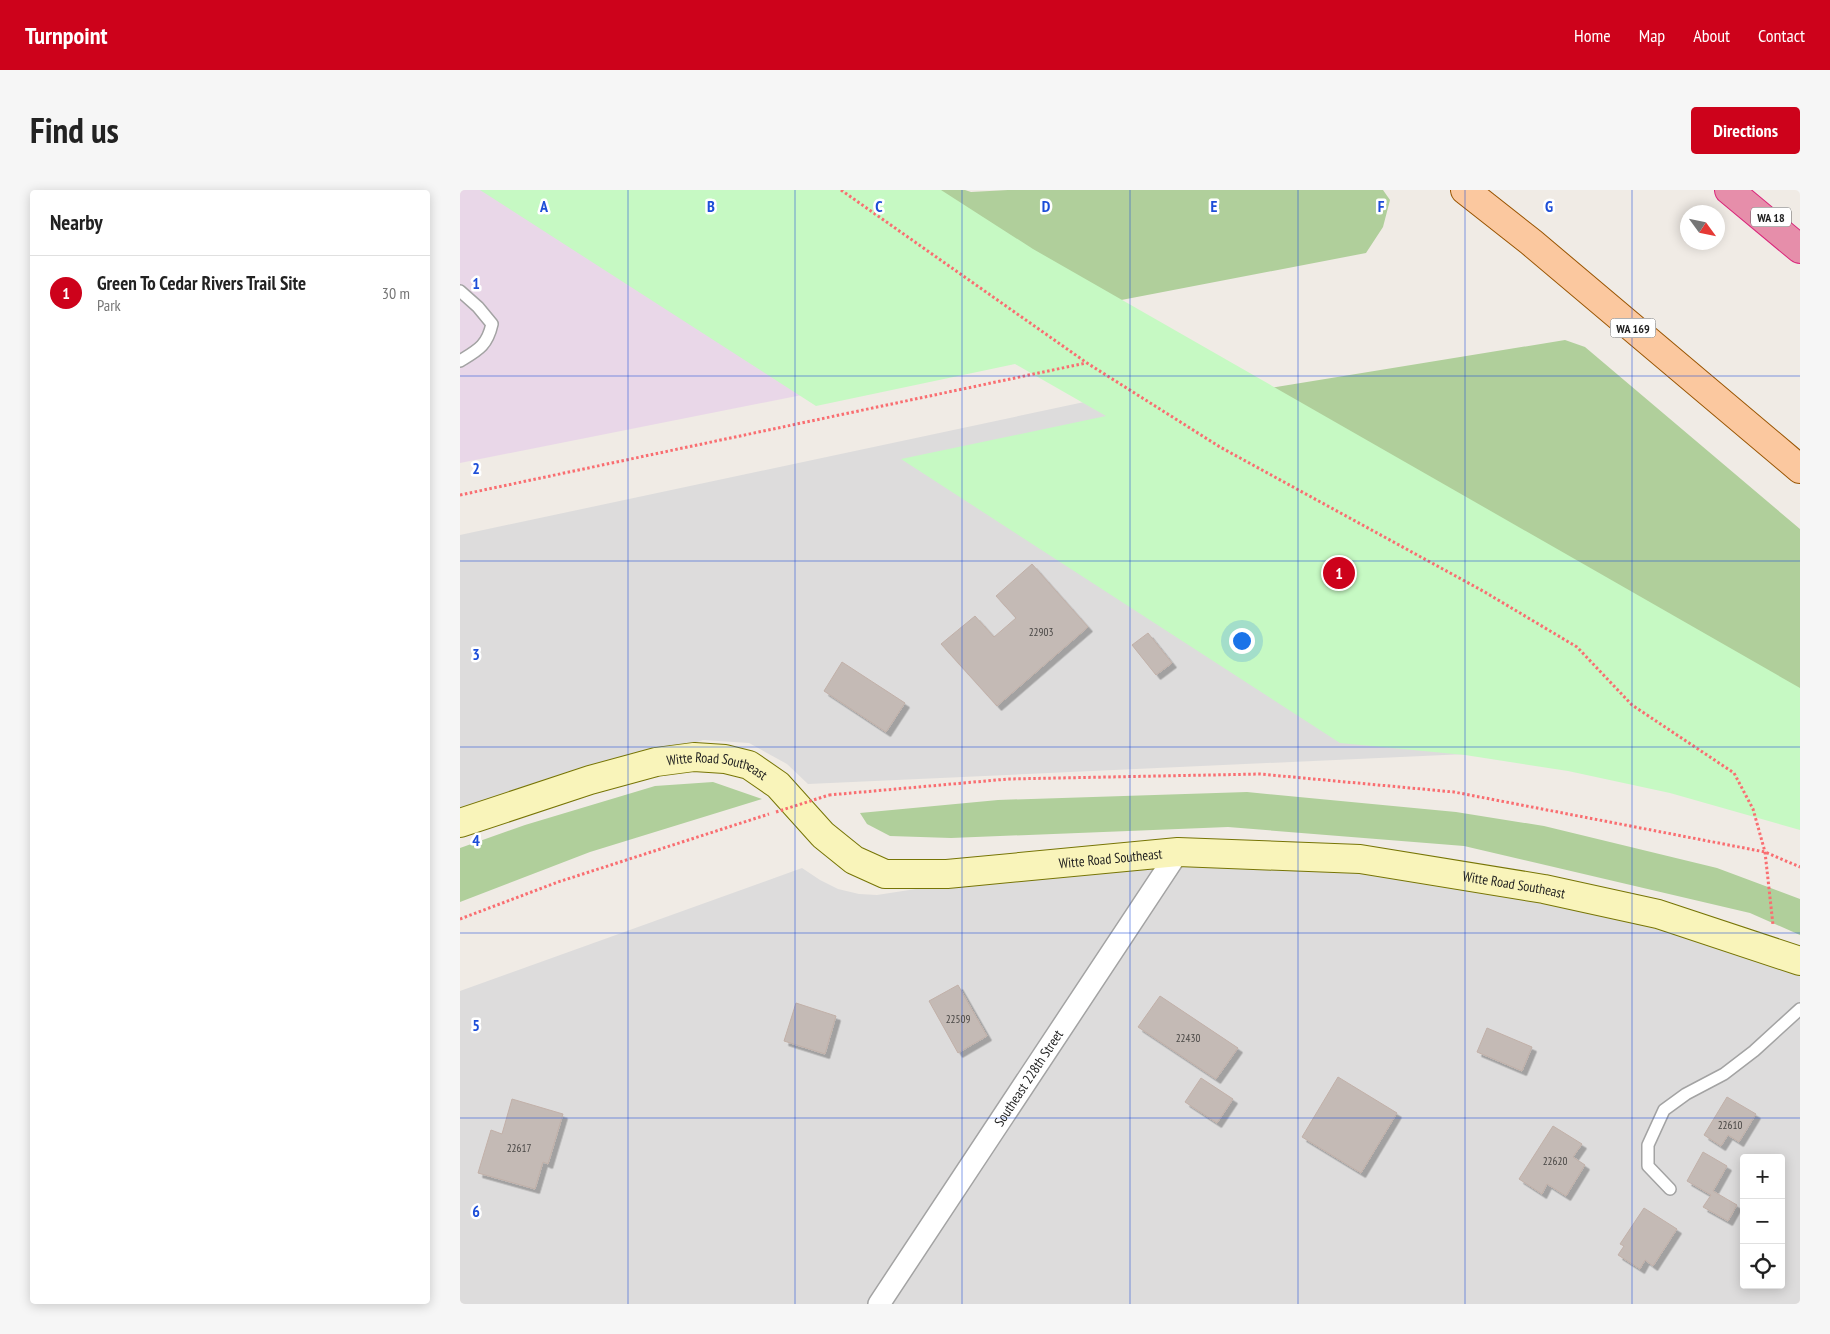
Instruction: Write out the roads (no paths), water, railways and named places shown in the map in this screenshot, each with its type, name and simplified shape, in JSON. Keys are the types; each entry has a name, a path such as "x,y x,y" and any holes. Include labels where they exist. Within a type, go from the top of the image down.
{"highway":[{"path":"1729,190 1800,249"},
{"name":"WA 18","path":"1741,190 1800,244"}],"main road":[{"name":"WA 169","path":"1465,190 1800,468"}],"street":[{"name":"Witte Road Southeast","path":"460,823 590,780 656,762 694,757 725,759 749,765 778,785 823,835 854,860 885,874 947,874 1178,852 1360,859 1544,889 1658,914 1788,956"},
{"name":"Southeast 228th Street","path":"879,1304 1178,852"}],"lane":[{"path":"460,291 478,307 492,324 489,337 477,350 460,361"},
{"path":"1670,1189 1648,1166 1648,1145 1664,1110 1686,1094 1724,1074 1754,1051 1800,1009"}],"place":[{"name":"Green To Cedar Rivers Trail Site","path":"1339,573"}]}
